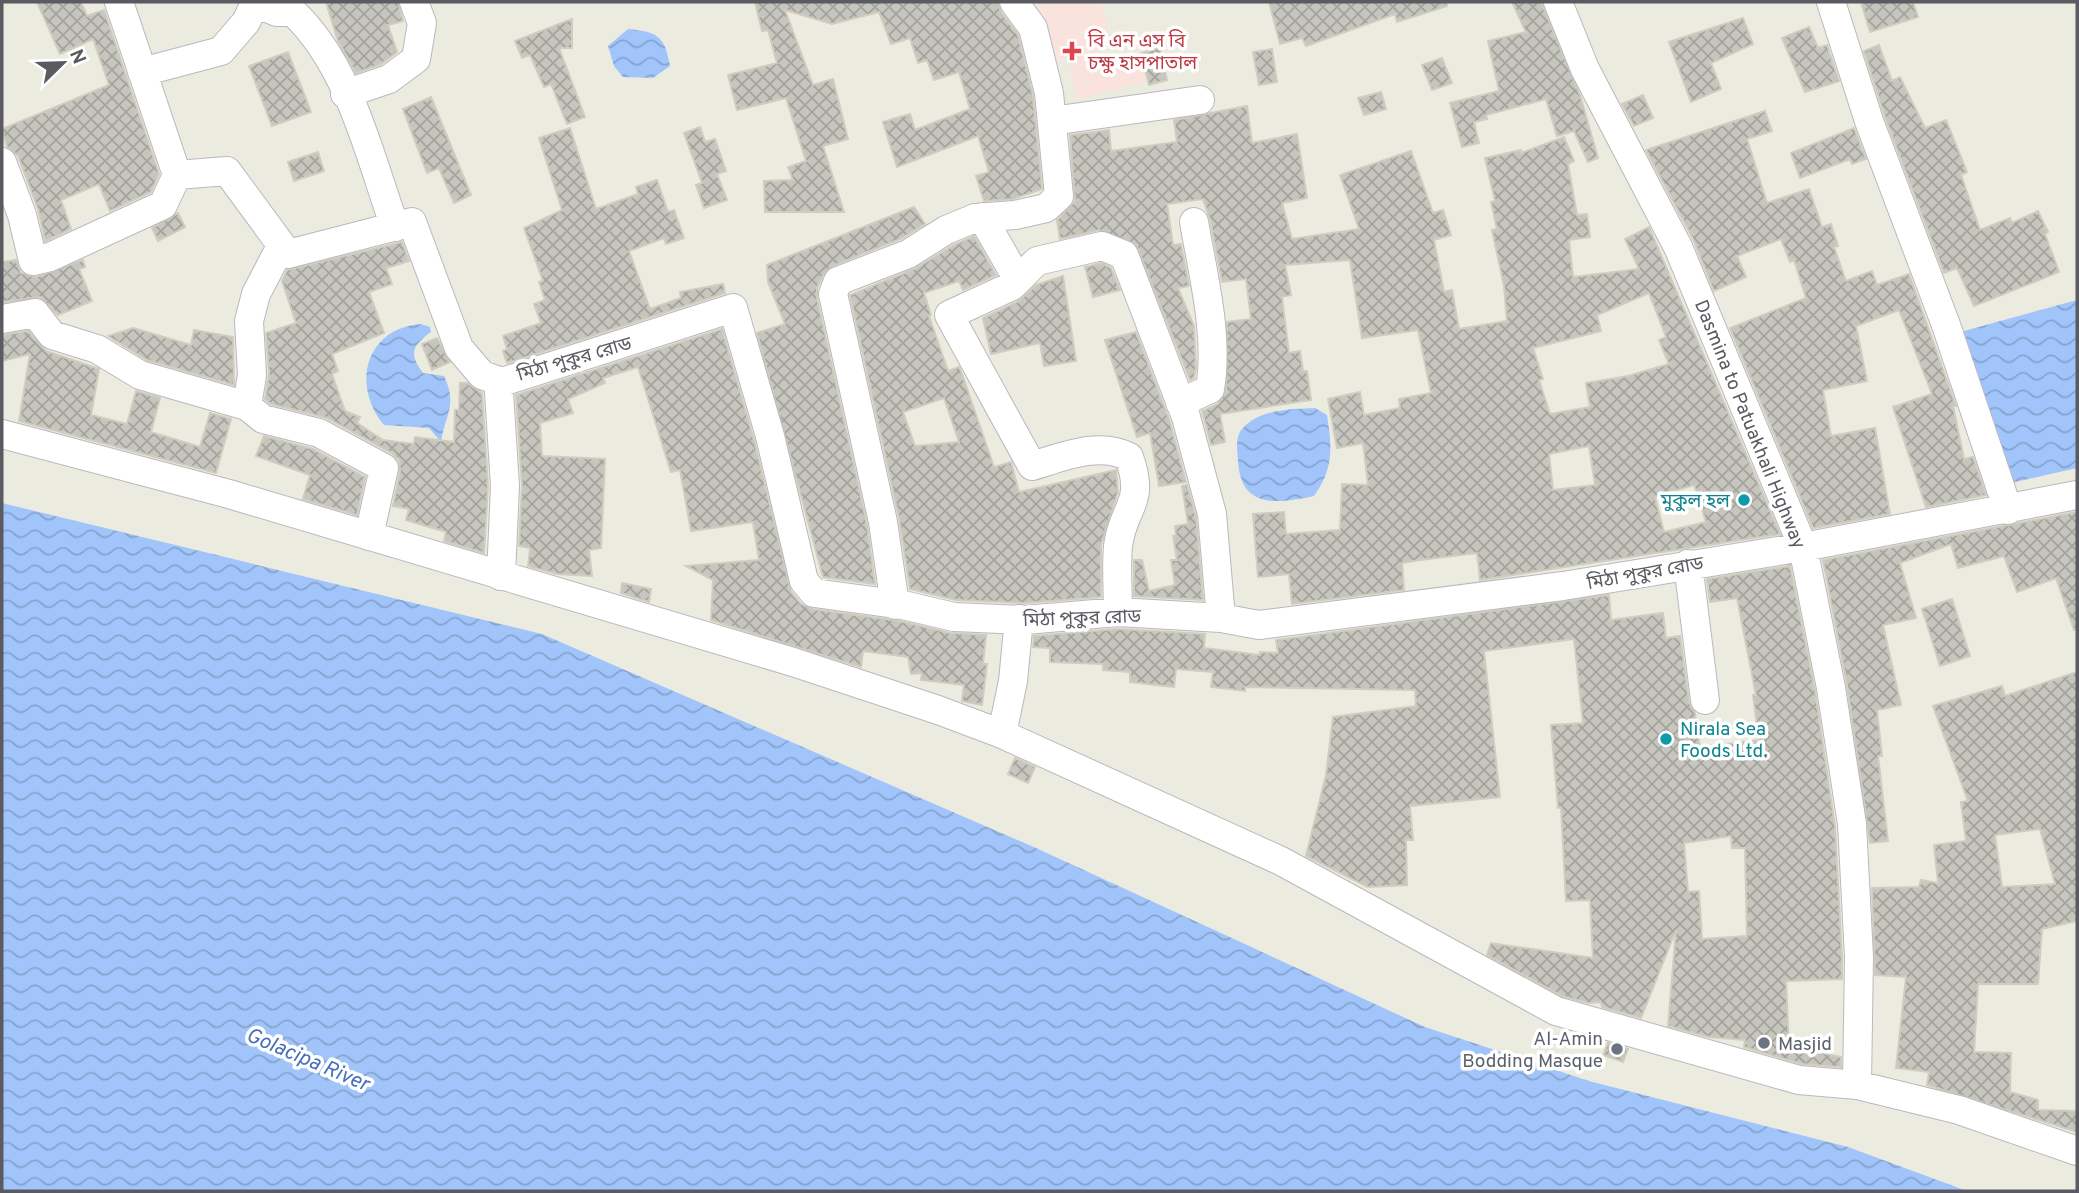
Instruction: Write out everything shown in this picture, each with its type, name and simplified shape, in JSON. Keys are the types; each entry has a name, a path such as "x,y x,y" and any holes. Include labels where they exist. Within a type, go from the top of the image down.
{"street":[{"path":"2,162 22,215 33,261 50,257 163,205 177,175 118,2"},
{"path":"345,94 389,79 416,59 422,23 414,2"},
{"path":"895,605 883,522 833,294 838,281 879,262 908,254 946,230 982,217 1014,215 1046,208 1059,196 1049,93 1033,28 1014,2"},
{"name":"Dasmina to Patuakhali Highway","path":"1558,2 1585,69 1678,247 1803,547 1831,688 1852,824 1859,957 1857,1084"},
{"path":"1830,2 1869,121 1946,324 2008,509"},
{"path":"142,72 221,51 246,22 255,3 277,12 293,12 316,33 345,94 395,227"},
{"path":"1052,121 1200,100"},
{"path":"177,175 227,171 288,254 412,222 459,348 482,375 502,382"},
{"path":"982,217 1017,278"},
{"path":"1180,403 1210,389 1213,370 1204,277 1194,222"},
{"path":"247,406 252,375 249,321 256,294 281,246"},
{"path":"1118,612 1118,548 1121,529 1135,503 1137,479 1129,457 1117,450 1090,451 1032,466 949,315 1012,286 1017,278 1037,261 1102,246 1124,255 1180,403 1212,514 1221,618"},
{"name":"মিঠা পুকুর রোড","path":"501,576 505,486 499,393 502,382 733,308 770,436 804,581 814,593 954,617 1019,619 1118,612 1221,618 1259,625 1563,586 1803,547 2077,495"},
{"path":"2,319 35,313 51,335 97,349 140,375 247,406 263,419 319,433 384,468 369,536"},
{"path":"2,434 229,494 793,662 1002,734 1281,861 1556,1011 1799,1080 1857,1084 1959,1110 2077,1151"},
{"path":"1688,564 1705,700"},
{"path":"1002,734 1013,681 1019,619"}],"shaded area":[{"name":"বি এন এস বি চক্ষু হাসপাতাল","path":"1037,2 1101,2 1109,33 1100,36 1103,49 1090,53 1092,61 1137,50 1146,82 1077,99 1069,68 1073,66 1071,56 1052,61"}],"water":[{"path":"628,29 658,37 666,48 670,66 653,78 623,77 614,66 608,46"},
{"path":"2077,300 2077,468 2002,485 1953,334"},
{"path":"421,324 430,327 431,332 417,345 415,360 423,373 444,376 450,395 441,442 429,428 384,425 374,410 368,393 366,377 369,361 376,347 387,336 402,328"},
{"path":"1315,408 1327,415 1330,457 1321,486 1314,496 1274,501 1253,495 1240,476 1237,447 1240,431 1250,422 1267,414"},
{"name":"Golacipa River","path":"2,503 542,634 1036,848 1425,1027 1589,1081 1848,1147 1967,1191 2,1191"}],"building":[{"path":"37,2 81,2 87,16 104,10 159,174 151,192 110,211 99,184 61,200 71,229 45,241 38,209 18,156 7,147 2,129 109,85 93,39 60,54"},
{"path":"326,2 398,2 403,21 388,25 397,52 381,64 356,73 338,41"},
{"path":"755,2 998,2 1001,12 1018,35 1033,96 1042,189 1013,199 984,201 976,176 989,172 978,136 897,167 883,122 910,114 915,130 970,109 959,72 934,80 927,60 918,63 910,38 891,44 879,12 832,24 785,10 813,85 833,79 848,139 823,146 844,212 765,212 764,181 793,180 788,167 806,161 786,98 737,110 728,75 777,63 768,30 762,31"},
{"path":"1269,2 1447,2 1447,6 1397,22 1395,14 1306,46 1302,38 1280,44"},
{"path":"1512,2 1541,2 1580,95 1598,158 1588,162 1574,131 1557,136 1546,99 1486,115 1487,119 1474,122 1479,143 1462,147 1450,103 1499,91 1488,41 1526,32"},
{"path":"1861,2 1913,2 1918,17 1870,32"},
{"path":"1743,18 1753,44 1711,63 1721,89 1691,102 1669,42"},
{"path":"572,19 572,48 559,48 585,117 567,124 551,84 544,87 530,55 522,58 515,41"},
{"path":"1809,27 1818,48 1827,45 1839,81 1805,92 1782,38"},
{"path":"1879,45 1892,81 1900,77 1925,128 1946,120 1967,172 1961,175 1980,230 2010,218 2012,223 2038,211 2048,232 2045,234 2059,272 1974,306 1957,268 1944,273 1885,117 1864,51"},
{"path":"1160,48 1167,80 1149,85 1141,53"},
{"path":"1272,49 1277,82 1259,85 1253,52"},
{"path":"288,52 311,112 272,126 249,66"},
{"path":"1442,58 1452,83 1432,90 1422,65"},
{"path":"1381,92 1386,109 1364,115 1358,98"},
{"path":"1643,95 1653,118 1634,126 1622,104"},
{"path":"431,97 471,195 454,203 439,168 427,173 403,109"},
{"path":"1247,106 1252,143 1297,134 1307,198 1282,203 1292,239 1359,229 1340,175 1411,151 1433,213 1443,210 1451,235 1434,240 1444,292 1452,290 1459,329 1507,321 1504,286 1492,230 1497,229 1491,202 1495,201 1485,158 1521,150 1521,153 1564,137 1574,161 1568,164 1577,215 1587,214 1590,237 1569,240 1573,277 1639,269 1625,239 1649,227 1780,534 1480,580 1477,553 1420,560 1402,563 1404,590 1292,604 1289,574 1258,577 1253,514 1284,512 1286,534 1340,530 1342,484 1368,485 1363,443 1337,448 1328,399 1360,392 1364,415 1400,408 1399,399 1431,393 1418,330 1362,338 1350,260 1285,265 1291,295 1282,297 1289,353 1300,351 1303,371 1307,371 1311,400 1220,414 1225,442 1211,445 1202,411 1218,404 1226,391 1227,322 1251,319 1246,279 1222,282 1210,219 1203,199 1167,204 1173,245 1181,244 1189,286 1178,288 1194,326 1196,367 1194,378 1190,380 1136,244 1099,230 1060,239 1057,220 1075,201 1070,135 1109,130 1111,151 1177,142 1174,120","holes":["1649,293 1666,337 1659,340 1669,364 1628,376 1586,383 1590,407 1550,414 1539,380 1543,379 1533,348 1601,331 1597,315","1589,446 1595,485 1553,490 1549,454","1694,485 1706,522 1664,532 1655,497"]},
{"path":"1765,111 1772,131 1747,139 1767,203 1809,189 1822,227 1831,224 1838,246 1834,247 1846,281 1872,271 1877,285 1909,274 1956,406 1953,406 1964,459 1973,457 1986,495 1926,507 1893,407 1932,394 1899,310 1856,326 1867,381 1823,390 1831,436 1875,428 1890,514 1813,528 1730,328 1806,298 1794,260 1790,262 1781,239 1737,256 1746,277 1714,291 1693,239 1646,150"},
{"path":"700,127 705,142 715,139 726,171 717,174 727,200 704,208 696,185 702,183 684,133"},
{"path":"570,128 596,209 638,194 636,187 657,180 668,212 674,210 684,238 666,244 664,238 629,251 650,309 681,298 680,292 723,284 725,293 507,363 503,351 507,349 503,336 541,323 534,304 545,300 539,282 543,281 524,228 562,210 539,138"},
{"path":"1854,128 1866,159 1852,164 1850,159 1800,178 1791,153"},
{"path":"318,152 324,171 294,181 288,162"},
{"path":"914,207 925,224 900,239 832,266 823,275 817,288 867,525 875,584 823,577 757,333 785,324 768,282 767,265"},
{"path":"178,213 185,227 158,241 152,228"},
{"path":"974,236 996,275 963,290 959,281 924,293 948,371 959,367 994,467 1011,462 1019,492 1116,470 1118,492 1101,545 1101,597 1025,603 956,600 910,589 899,518 850,295 914,269","holes":["944,398 959,442 915,446 903,412"]},
{"path":"402,242 409,261 386,268 392,284 369,292 384,333 332,354 338,371 332,374 345,411 360,417 357,423 383,440 414,444 415,437 454,442 455,410 459,410 460,383 467,383 482,393 488,486 484,553 444,541 446,532 406,520 409,509 393,506 400,471 399,460 392,453 327,418 271,404 265,399 269,374 266,333 296,323 282,281 287,270"},
{"path":"16,260 21,273 36,277 83,260 85,267 79,269 92,301 58,315 40,297 2,302 2,262"},
{"path":"1101,263 1111,268 1120,290 1093,297 1085,267"},
{"path":"1063,276 1076,361 1044,366 1040,343 991,354 983,318 1019,301 1036,285"},
{"path":"133,328 191,345 194,330 233,337 234,385 147,360 108,336"},
{"path":"722,329 754,440 791,592 801,604 812,609 900,621 950,633 986,635 983,664 987,664 982,705 962,701 964,685 921,680 922,673 911,674 908,657 863,651 861,667 711,620 713,580 686,566 759,560 753,522 691,531 680,470 671,472 638,367 603,378 605,383 568,399 573,413 540,423 542,456 605,459 601,548 589,550 592,576 557,574 528,566 530,548 519,546 522,485 516,395"},
{"path":"28,331 46,351 99,369 91,415 127,424 136,391 160,398 151,432 200,447 210,413 231,419 216,473 19,421 30,354 2,361 2,335"},
{"path":"1136,332 1170,422 1186,482 1159,486 1150,433 1137,437 1105,340"},
{"path":"437,338 450,362 432,370 422,344"},
{"path":"264,436 313,449 365,477 357,515 303,499 310,475 256,456"},
{"path":"1187,485 1196,517 1203,600 1134,596 1134,560 1142,560 1149,591 1175,585 1171,560 1177,560 1173,536 1176,536 1175,526 1188,524 1182,486"},
{"path":"2077,512 2077,629 2074,630 2056,578 2017,592 2004,556 1958,568 1951,544 1900,563 1916,618 1883,625 1901,705 1877,710 1882,756 1878,756 1888,841 1870,843 1847,685 1823,560"},
{"path":"1790,566 1815,691 1835,826 1842,979 1786,981 1789,1046 1841,1057 1841,1067 1802,1064 1744,1047 1745,1040 1709,1037 1668,1026 1676,930 1641,1018 1602,1007 1601,1002 1588,1003 1562,996 1487,955 1491,943 1593,958 1590,900 1566,901 1561,807 1558,808 1551,725 1583,723 1574,639 1484,651 1500,797 1410,806 1413,840 1406,840 1407,885 1368,887 1306,856 1326,775 1333,717 1416,706 1415,690 1245,687 1245,691 1211,687 1213,672 1176,669 1174,687 1130,682 1130,672 1103,670 1103,664 1050,662 1050,648 1033,647 1034,636 1118,629 1205,634 1204,648 1260,655 1260,652 1278,653 1276,640 1609,595 1611,620 1663,613 1666,638 1680,636 1689,702 1695,713 1700,747 1759,740 1753,695 1756,695 1737,598 1710,602 1707,579","holes":["1731,836 1732,848 1745,848 1747,936 1702,939 1699,891 1688,892 1684,843"]},
{"path":"622,583 651,589 649,602 621,593"},
{"path":"1952,599 1970,656 1940,666 1922,609"},
{"path":"2077,672 2077,921 2042,929 2038,984 1978,984 1974,1052 2011,1053 2010,1092 2038,1100 2038,1110 2077,1111 2077,1132 1927,1085 1929,1072 1896,1068 1906,977 1875,975 1872,888 1919,887 1921,880 1938,883 1934,845 1966,841 1961,802 1968,801 1933,706 2002,686 2005,696","holes":["2040,829 2055,884 2002,887 1995,835"]},
{"path":"1015,758 1035,767 1028,783 1008,774"},
{"name":"Al-Amin Bodding Masque","path":"1608,1043 1628,1049 1623,1062 1603,1055"}],"place":[{"name":"বি এন এস বি চক্ষু হাসপাতাল","path":"1072,51"},
{"name":"মুকুল হল","path":"1744,500"},
{"name":"Nirala Sea Foods Ltd.","path":"1666,739"},
{"name":"Masjid","path":"1764,1043"},
{"name":"Al-Amin Bodding Masque","path":"1617,1049"}]}
